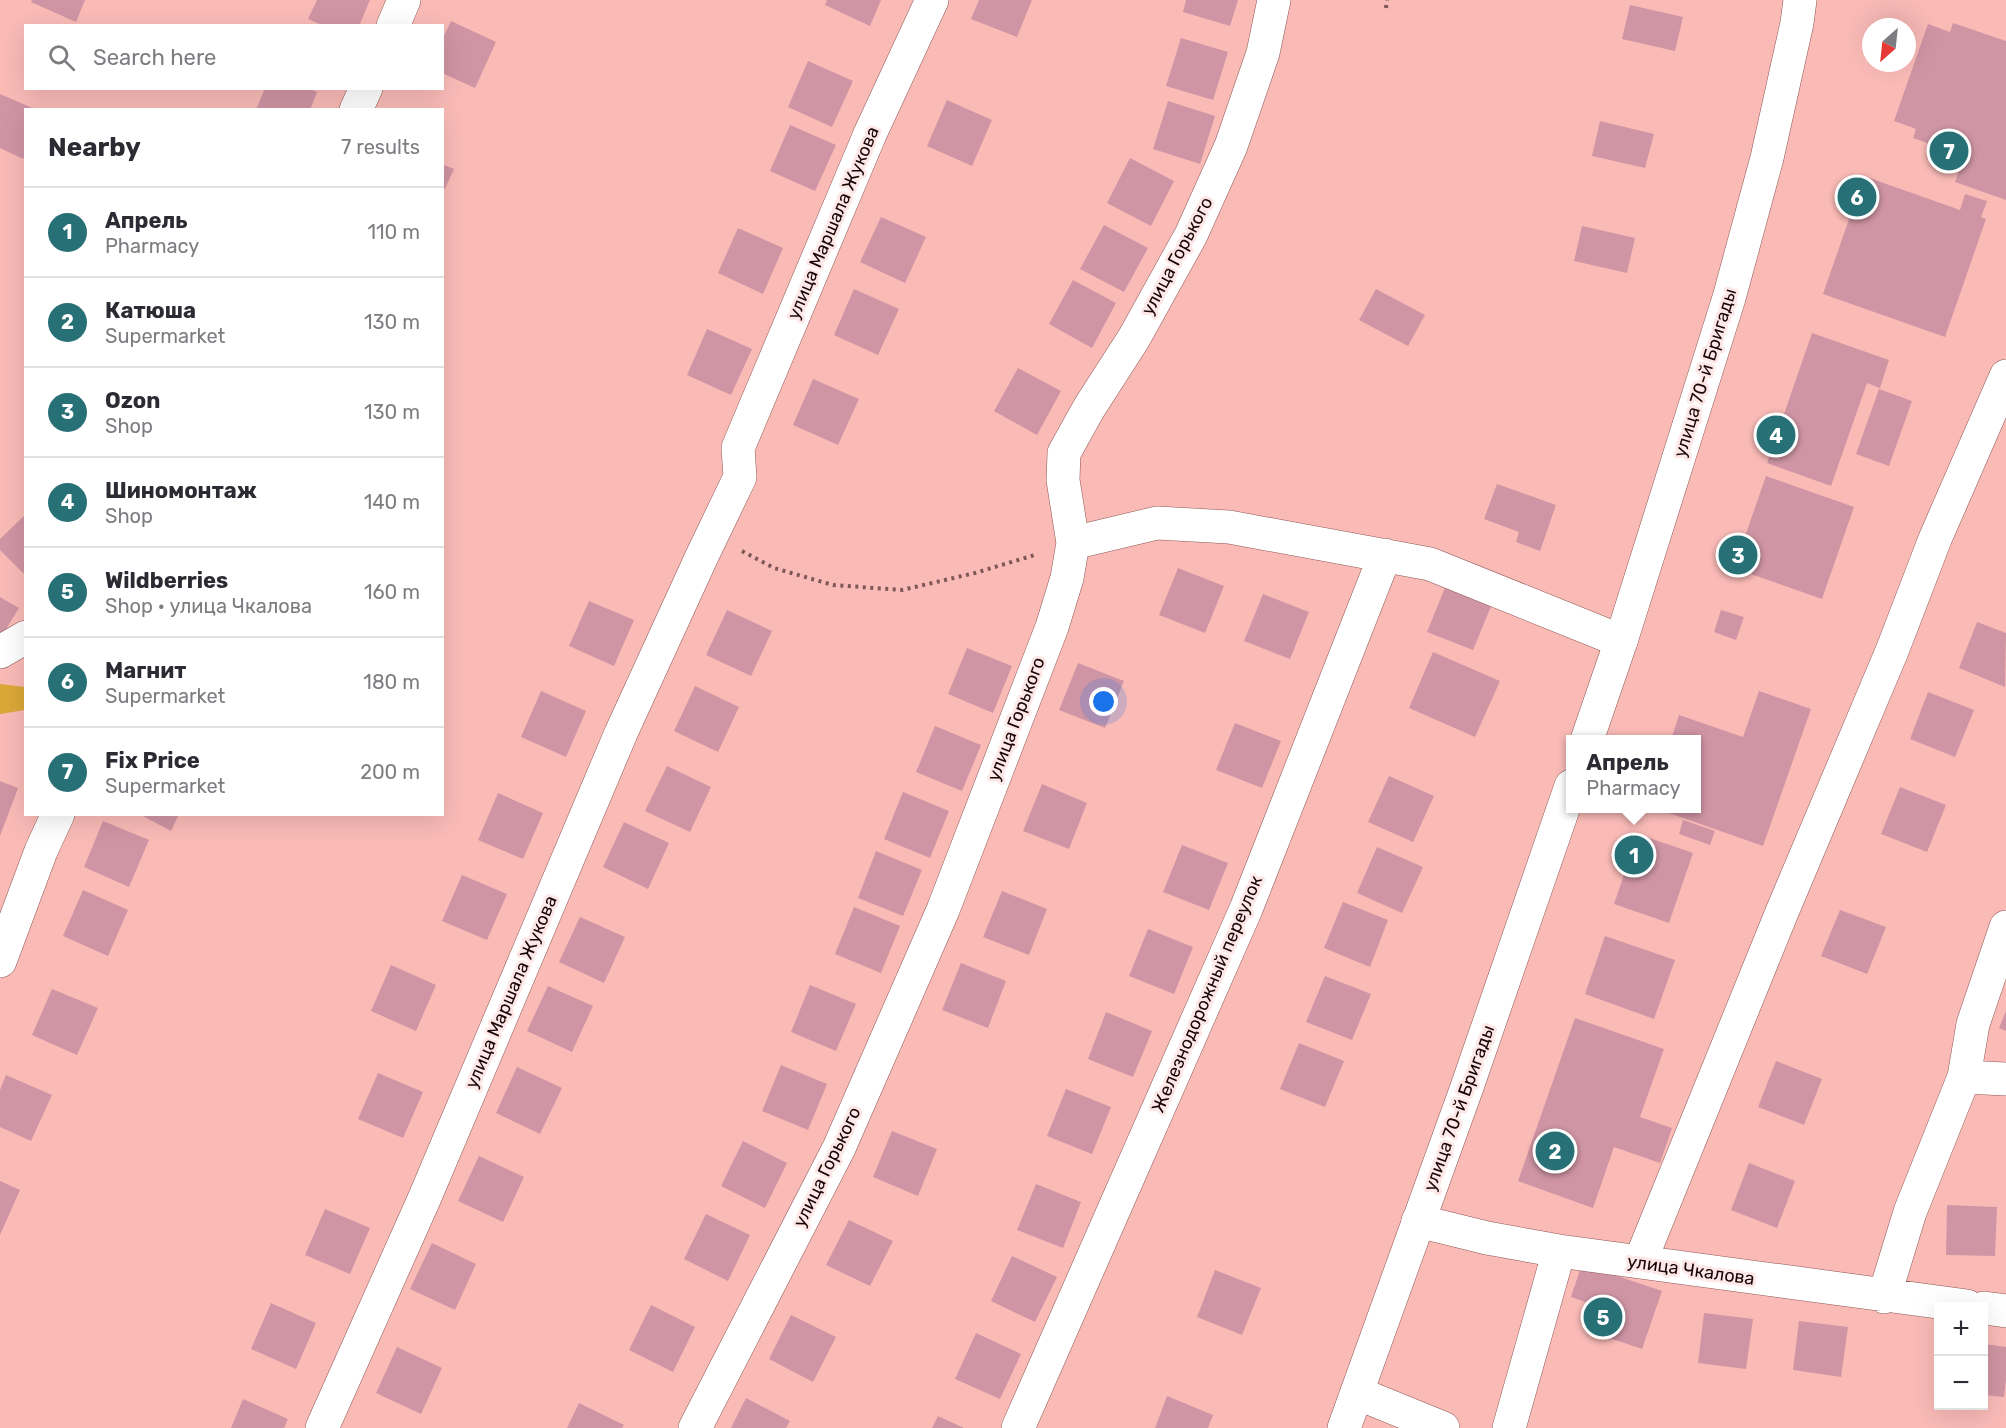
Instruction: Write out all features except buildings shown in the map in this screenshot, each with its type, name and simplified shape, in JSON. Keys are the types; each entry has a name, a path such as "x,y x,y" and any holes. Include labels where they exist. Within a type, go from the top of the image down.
{"street":[{"path":"394,24 404,0"},
{"name":"улица Маршала Жукова","path":"322,1428 429,1186 621,733 740,477 738,448 870,134 932,0"},
{"name":"улица Горького","path":"695,1428 839,1148 943,910 1052,627 1067,578 1073,543 1063,480 1064,453 1089,408 1134,338 1200,215 1231,146 1263,52 1274,0"},
{"name":"улица 70-й Бригады","path":"1589,735 1621,641 1729,298 1767,158 1800,0"},
{"path":"357,108 365,90"},
{"path":"1640,1262 1892,651 1935,539 2006,376"},
{"path":"1073,543 1157,523 1230,527 1430,564 1621,641"},
{"name":"Железнодорожный переулок","path":"1018,1428 1246,909 1385,555"},
{"path":"0,652 24,638"},
{"name":"улица 70-й Бригады","path":"1344,1428 1471,1077 1566,801"},
{"path":"0,961 41,851 57,816"},
{"path":"1884,1297 1910,1212 1964,1077 1973,1024 2006,927"},
{"path":"1964,1077 2006,1079"},
{"name":"улица Чкалова","path":"1418,1221 1487,1238 1559,1251 1934,1302"},
{"path":"1509,1428 1559,1251"},
{"path":"1988,1309 2006,1311"},
{"path":"1357,1393 1443,1428"}],"path":[{"path":"1386,8 1387,0"},
{"path":"707,546 833,585 902,590 975,573 1073,543"}],"shaded area":[{"path":"0,684 24,687 24,710 0,714"}],"place":[{"name":"Fix Price","path":"1949,151"},
{"name":"Магнит","path":"1857,197"},
{"name":"Шиномонтаж","path":"1776,435"},
{"name":"Ozon","path":"1738,555"},
{"name":"Апрель","path":"1634,855"},
{"name":"Катюша","path":"1555,1151"},
{"name":"Wildberries","path":"1603,1317"}]}
